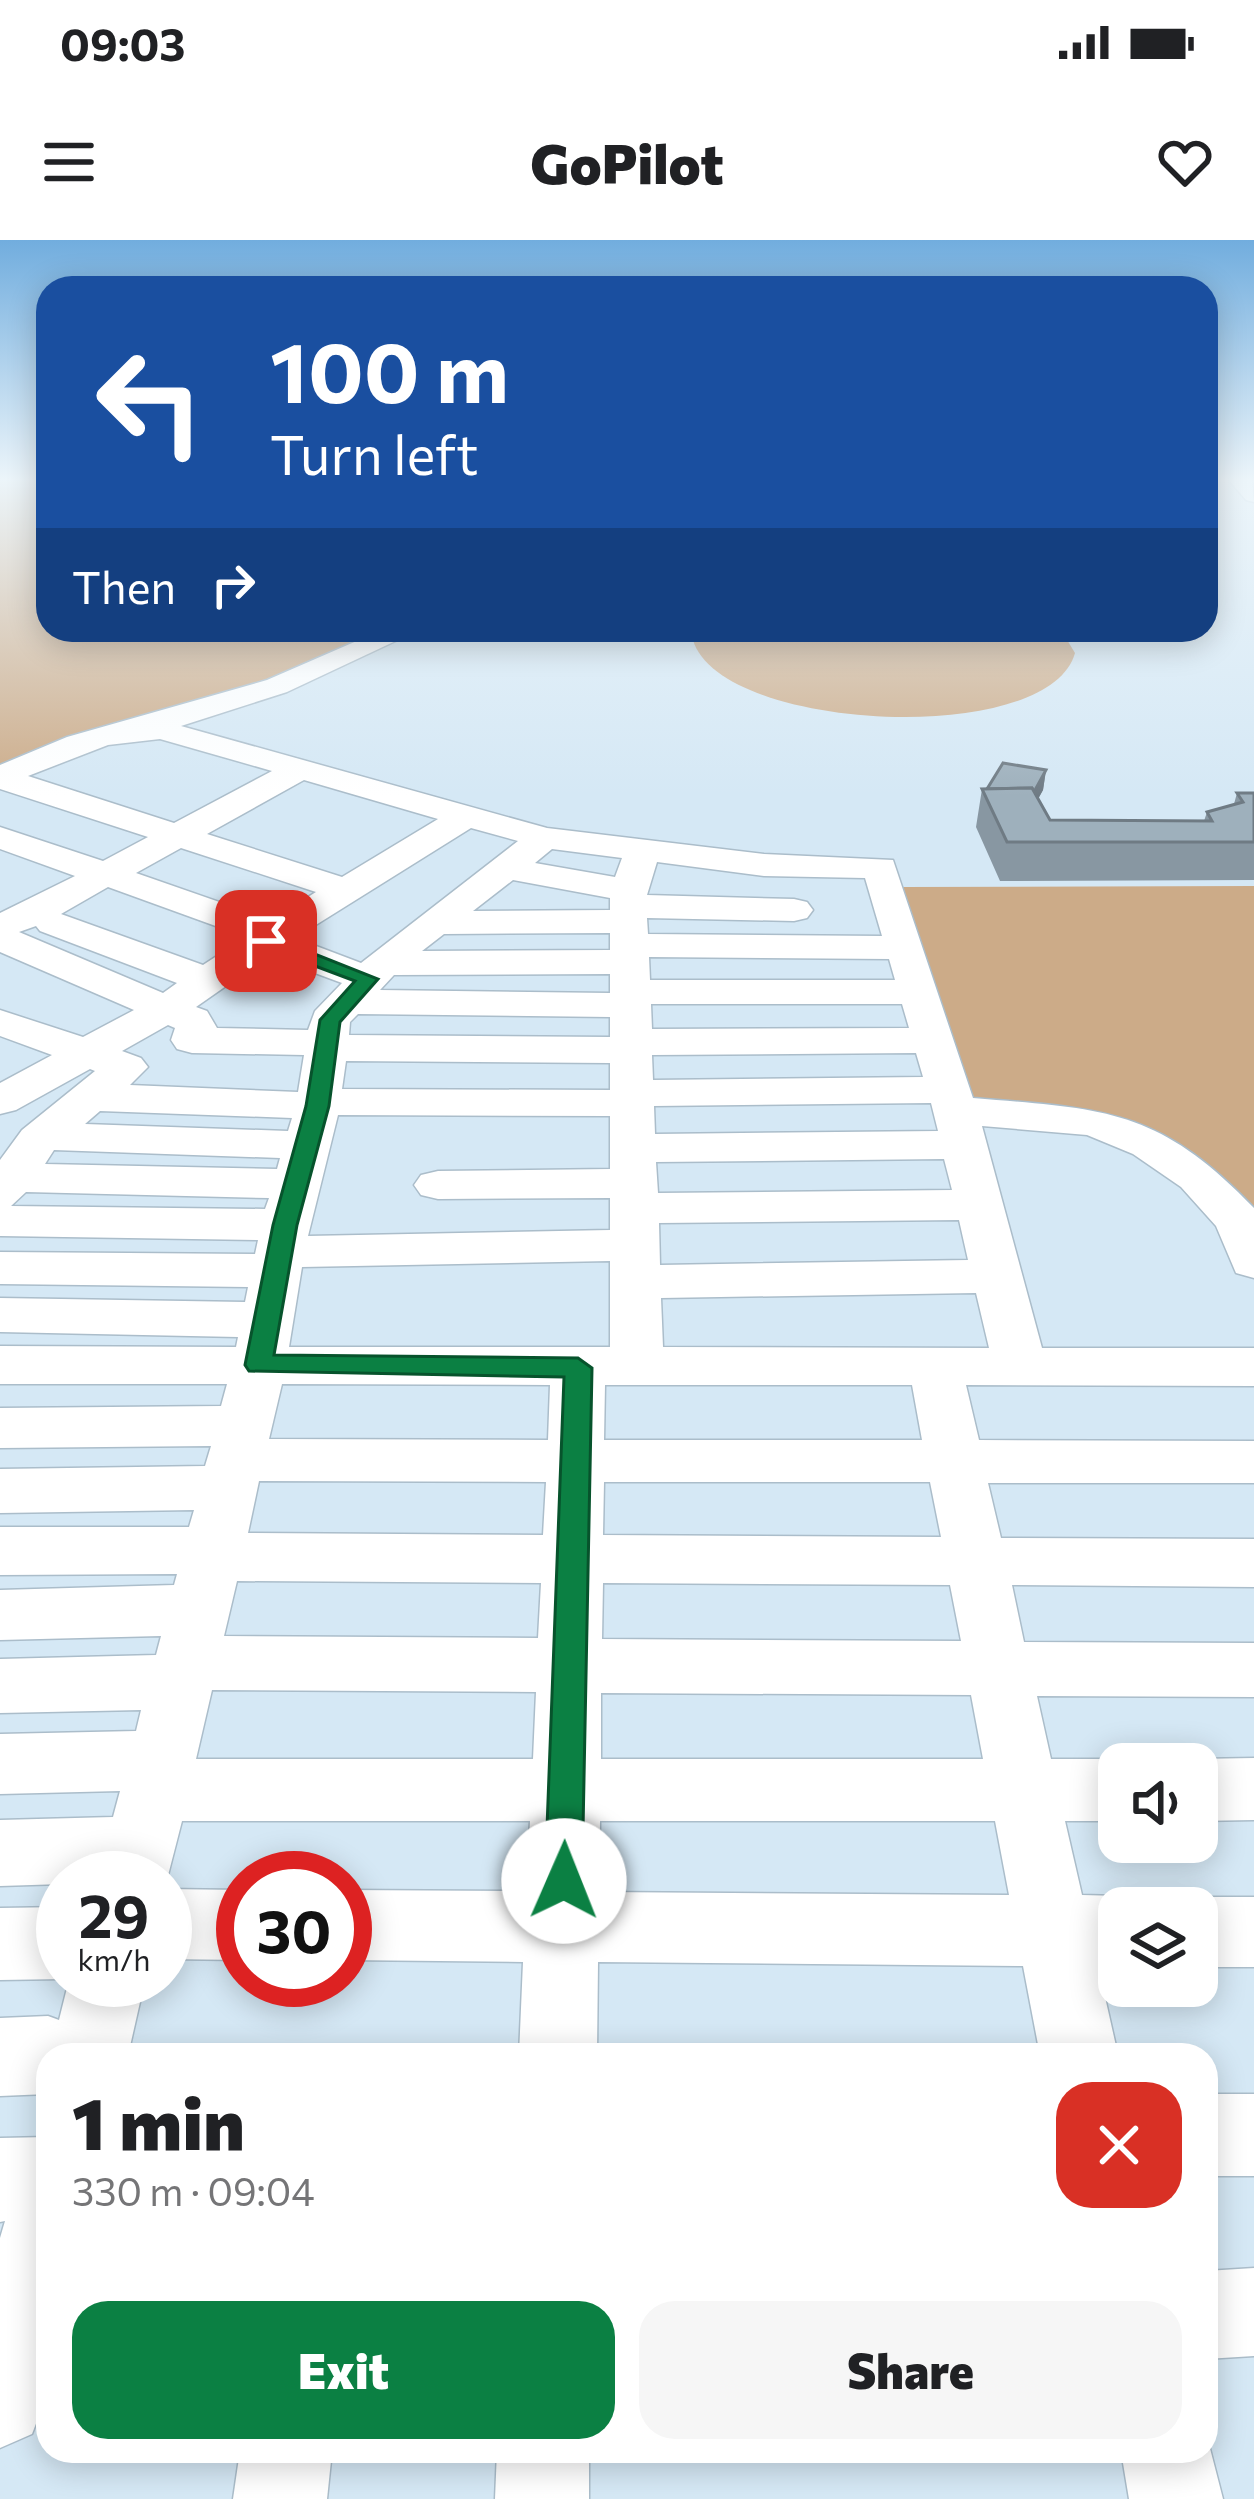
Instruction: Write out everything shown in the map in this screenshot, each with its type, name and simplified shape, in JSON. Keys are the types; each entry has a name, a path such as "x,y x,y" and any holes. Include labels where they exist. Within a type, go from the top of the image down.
{"street":[{"path":"0,778 42,759 277,686 378,642"},
{"path":"126,732 448,827 545,838"},
{"path":"42,759 384,867"},
{"path":"7,920 87,883 285,777"},
{"path":"0,778 177,836 322,1051 428,1249"},
{"path":"0,809 143,854 608,1366 1254,1367"},
{"path":"148,1819 236,1458 322,1051 384,867 448,827"},
{"path":"0,837 87,883 322,1051"},
{"path":"0,1365 505,868 545,838"},
{"path":"545,838 632,1049 608,1366 574,1457 558,2043"},
{"path":"428,1249 632,1049 764,865 880,868 956,1115 1020,1366"},
{"path":"0,868 87,883"},
{"path":"505,868 632,1049 997,1276"},
{"path":"428,1249 440,1173 838,911 899,930"},
{"path":"7,920 322,1051"},
{"path":"632,1049 899,930"},
{"path":"0,982 109,1051"},
{"path":"187,995 196,1027 192,1040 322,1051 632,1049 919,992"},
{"path":"11,1083 109,1051 187,995"},
{"path":"0,1022 109,1051 632,1049 934,1040"},
{"path":"632,1049 979,1205"},
{"path":"92,1097 322,1051 632,1049 956,1115 1095,1122 1149,1144 1198,1177 1239,1221 1254,1262"},
{"path":"11,1176 92,1097 109,1051"},
{"path":"11,1176 322,1051"},
{"path":"11,1176 322,1051"},
{"path":"0,1268 322,1051"},
{"path":"0,1316 322,1051"},
{"path":"935,1366 1021,1790 1085,1931 1080,2043"},
{"path":"0,1428 236,1458 1254,1462"},
{"path":"0,1491 236,1458"},
{"path":"0,1551 199,1612 568,1665 1254,1670"},
{"path":"0,1615 199,1612 571,1559 1254,1563"},
{"path":"0,1686 199,1612"},
{"path":"0,1764 148,1819"},
{"path":"0,1853 148,1819 565,1790 1098,1790"},
{"path":"1218,1790 1254,1790"},
{"path":"372,1925 1085,1931"},
{"path":"1218,1931 1254,1932"},
{"path":"0,1944 36,1943"},
{"path":"92,2043 100,2007"},
{"path":"0,2056 36,2056"},
{"path":"1218,2134 1254,2135"},
{"path":"0,2180 36,2179"},
{"path":"0,2402 36,2263"},
{"path":"1218,2314 1254,2312"},
{"path":"280,2499 284,2463"},
{"path":"542,2499 543,2463"},
{"path":"1170,2463 1177,2499"}],"shaded area":[{"path":"0,584 36,584 36,642 360,642 276,680 65,737 0,767"},
{"path":"694,642 1068,642 1075,653 1052,683 1008,704 950,715 884,717 819,710 760,694 716,671"},
{"path":"1254,886 1254,1235 1186,1181 1090,1126 981,1126 903,887"}],"building":[{"path":"1003,763 1046,770 1034,792 1032,788 987,789"},
{"path":"1032,788 1050,820 1212,821 1207,812 1243,802 1237,793 1254,793 1254,842 1007,842 982,789"}],"route":[{"path":"266,941 368,979 330,1020 318,1106 285,1225 259,1365 578,1368 564,1881"}]}
